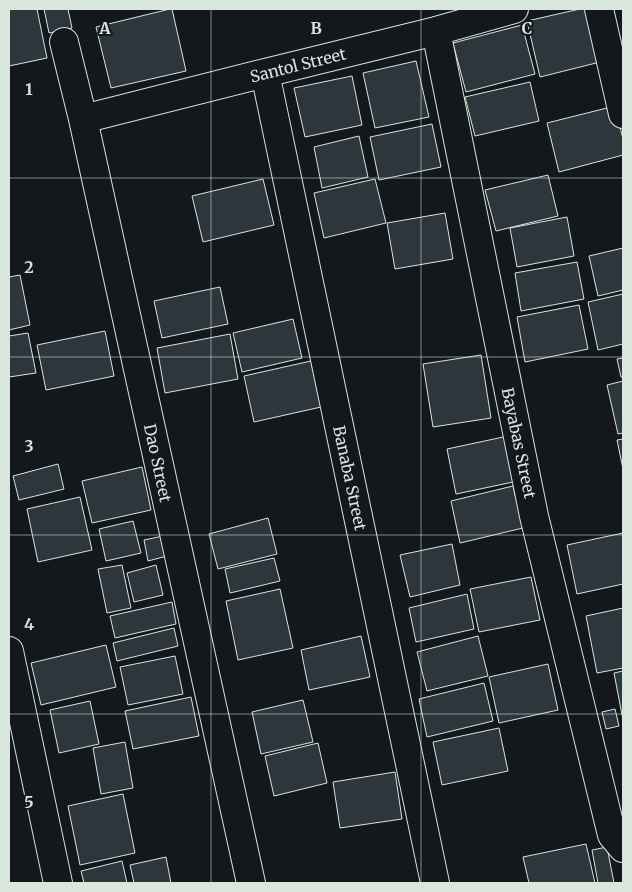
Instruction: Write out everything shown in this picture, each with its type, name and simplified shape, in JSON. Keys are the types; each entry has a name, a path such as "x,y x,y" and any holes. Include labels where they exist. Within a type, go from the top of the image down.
{"street":[{"name":"Santol Street","path":"83,119 436,31 514,9"},
{"path":"599,9 623,114"},
{"name":"Bayabas Street","path":"436,31 534,516 612,835 623,848"},
{"name":"Dao Street","path":"64,42 83,119 251,883"},
{"name":"Banaba Street","path":"265,73 435,883"},
{"path":"9,651 58,883"}],"building":[{"path":"9,9 37,9 47,58 9,66"},
{"path":"44,9 68,9 72,28 49,33"},
{"path":"172,9 186,71 111,88 96,27"},
{"path":"587,9 600,62 540,77 527,21"},
{"path":"522,25 535,74 466,92 453,43"},
{"path":"416,61 429,117 375,128 363,73"},
{"path":"352,76 362,125 305,137 294,88"},
{"path":"530,82 539,121 475,136 465,97"},
{"path":"615,106 623,139 623,155 559,172 547,123"},
{"path":"432,124 441,167 379,180 370,137"},
{"path":"359,136 368,177 322,188 314,147"},
{"path":"548,175 558,216 496,231 485,190"},
{"path":"263,179 274,225 203,242 192,196"},
{"path":"375,179 386,223 324,238 314,193"},
{"path":"445,213 453,259 395,269 387,223"},
{"path":"567,217 574,256 517,267 510,228"},
{"path":"623,248 623,290 598,296 589,256"},
{"path":"577,262 584,299 521,311 515,273"},
{"path":"20,275 30,325 9,330 9,277"},
{"path":"220,287 228,324 162,338 154,301"},
{"path":"623,294 623,344 598,350 588,302"},
{"path":"579,305 588,349 525,362 517,317"},
{"path":"293,319 302,358 242,372 233,333"},
{"path":"105,331 114,376 46,390 37,345"},
{"path":"28,333 36,373 9,377 9,336"},
{"path":"230,334 238,379 165,393 157,348"},
{"path":"481,355 491,418 433,427 423,364"},
{"path":"623,358 623,377 621,377 617,359"},
{"path":"311,361 321,407 254,422 244,376"},
{"path":"623,381 623,433 618,434 607,385"},
{"path":"508,436 518,481 456,494 447,449"},
{"path":"623,439 623,469 617,440"},
{"path":"58,464 64,489 19,500 13,476"},
{"path":"142,467 151,510 92,523 82,481"},
{"path":"513,486 523,528 460,543 451,501"},
{"path":"80,497 92,550 38,562 27,509"},
{"path":"268,518 277,554 218,569 209,534"},
{"path":"133,521 141,553 106,561 99,529"},
{"path":"623,533 623,584 577,594 567,545"},
{"path":"163,536 167,556 148,561 144,540"},
{"path":"452,544 460,585 410,597 400,555"},
{"path":"274,558 280,581 230,593 225,569"},
{"path":"122,565 131,608 107,613 98,569"},
{"path":"156,565 163,595 134,602 127,573"},
{"path":"531,577 540,620 479,632 470,589"},
{"path":"280,589 293,648 238,660 226,601"},
{"path":"467,594 474,629 416,642 409,608"},
{"path":"172,602 176,624 115,638 110,616"},
{"path":"623,608 623,668 597,673 586,616"},
{"path":"174,628 178,646 117,661 113,643"},
{"path":"361,636 370,677 309,690 301,650"},
{"path":"478,636 488,676 427,691 417,652"},
{"path":"106,645 116,687 41,705 31,663"},
{"path":"175,656 183,694 128,705 120,667"},
{"path":"548,664 558,710 499,723 489,677"},
{"path":"623,671 623,720 614,673"},
{"path":"484,683 493,721 427,737 419,699"},
{"path":"191,697 199,736 133,749 125,711"},
{"path":"303,700 313,742 261,754 252,712"},
{"path":"90,701 99,744 59,753 50,710"},
{"path":"615,709 619,726 606,729 602,712"},
{"path":"499,728 508,771 442,785 433,742"},
{"path":"125,742 133,788 101,794 93,748"},
{"path":"318,743 327,783 274,796 265,756"},
{"path":"395,772 402,819 340,828 333,782"},
{"path":"123,794 135,853 80,865 68,806"},
{"path":"586,844 595,883 529,883 523,857"},
{"path":"607,847 614,883 598,883 592,850"},
{"path":"166,857 171,883 134,883 130,865"},
{"path":"122,861 127,883 84,883 81,871"}]}
